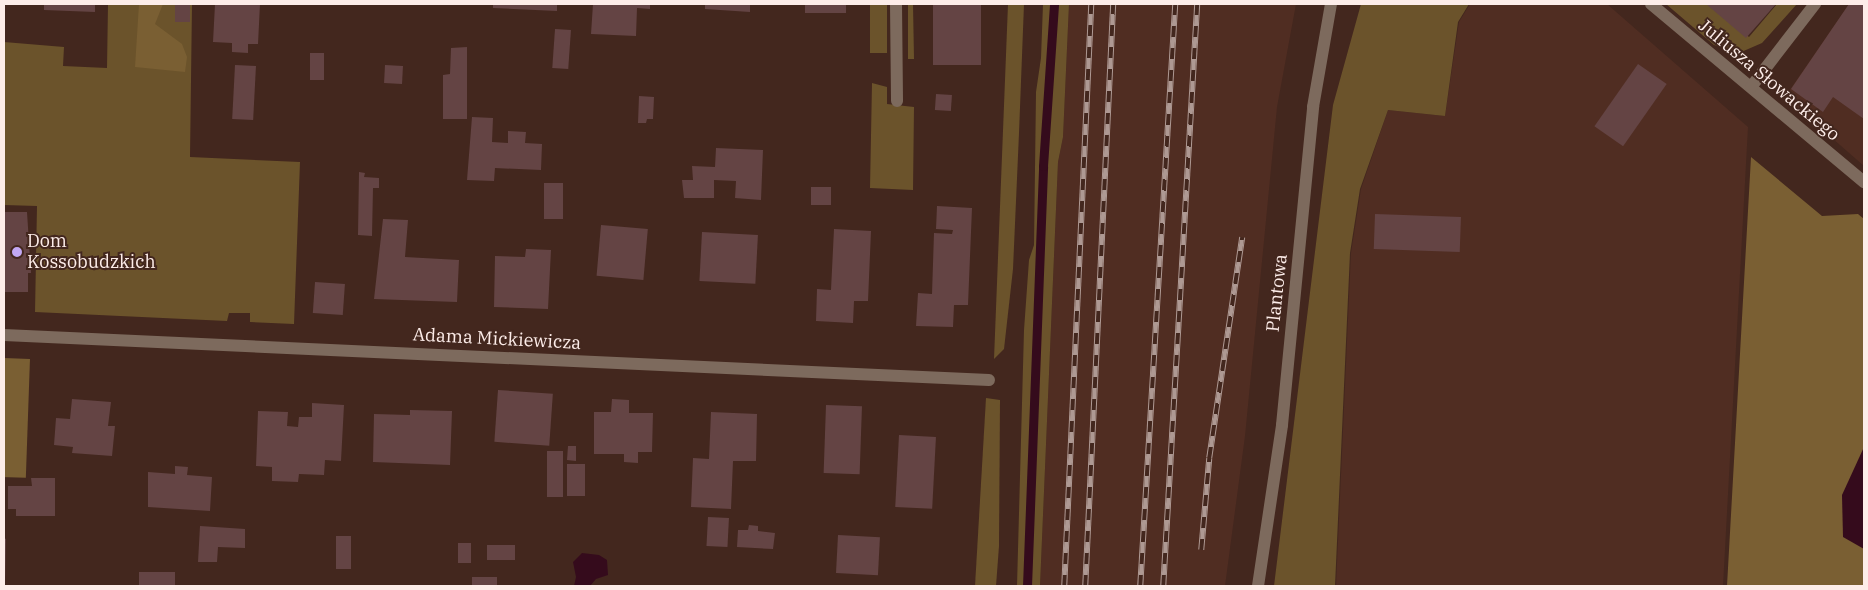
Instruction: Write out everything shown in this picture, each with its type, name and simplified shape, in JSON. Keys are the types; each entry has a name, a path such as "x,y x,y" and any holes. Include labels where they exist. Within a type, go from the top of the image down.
{"street":[{"path":"896,4 897,101"},
{"name":"Plantowa","path":"1258,586 1282,425 1313,108 1331,4"},
{"name":"Juliusza Słowackiego","path":"1651,4 1864,182"},
{"path":"1751,87 1816,4"},
{"name":"Adama Mickiewicza","path":"4,334 989,380"}],"shaded area":[{"path":"108,4 192,4 190,157 300,162 294,324 250,322 250,313 229,313 227,321 35,312 37,206 4,205 4,42 64,47 63,66 107,68"},
{"path":"139,4 163,4 155,24 182,44 187,57 185,72 135,67"},
{"path":"870,4 887,4 887,53 870,53"},
{"path":"908,4 913,4 914,59 908,59"},
{"path":"1008,4 1024,4 1019,133 1013,269 1004,349 994,359"},
{"path":"1043,4 1069,4 1063,137 1058,162 1040,586 1017,586 1024,330 1029,260 1034,245 1036,92 1041,58"},
{"path":"1069,4 1296,4 1277,107 1245,436 1225,586 1040,586 1058,162 1063,137"},
{"path":"1361,4 1469,4 1458,22 1445,116 1388,110 1360,189 1350,253 1335,586 1274,586 1333,105"},
{"path":"1470,4 1607,4 1748,127 1723,586 1336,586 1351,253 1361,189 1388,110 1445,116 1459,22"},
{"path":"1666,4 1709,4 1749,37 1777,4 1797,4 1762,43 1739,53 1714,45"},
{"path":"1849,4 1864,4 1864,166 1785,97"},
{"path":"872,83 887,87 887,104 914,107 913,190 870,188"},
{"path":"1751,157 1822,216 1858,214 1864,219 1864,586 1727,586"},
{"path":"4,358 30,359 26,478 4,477"},
{"path":"986,398 1000,400 999,546 996,586 975,586"},
{"path":"1864,447 1864,549 1843,537 1842,495"},
{"path":"582,553 599,555 607,560 608,575 596,579 590,586 574,586 576,577 573,562"}],"building":[{"path":"44,4 95,4 95,12 44,10"},
{"path":"175,4 190,4 190,22 175,22"},
{"path":"215,4 260,4 258,44 248,44 248,53 232,52 232,43 213,42"},
{"path":"493,4 557,4 557,11 493,8"},
{"path":"593,4 650,4 650,9 637,8 636,36 591,34"},
{"path":"705,4 750,4 750,12 705,9"},
{"path":"805,4 846,4 846,13 805,13"},
{"path":"933,4 981,4 981,65 933,65"},
{"path":"1706,4 1776,4 1746,38"},
{"path":"1849,4 1864,4 1864,119 1833,97 1823,112 1791,89"},
{"path":"555,29 571,30 568,69 552,68"},
{"path":"467,47 467,119 443,119 443,75 450,74 451,48"},
{"path":"310,53 324,53 324,80 310,80"},
{"path":"1638,64 1667,84 1623,146 1594,126"},
{"path":"235,65 256,66 253,120 232,119"},
{"path":"385,65 403,66 402,84 384,83"},
{"path":"936,94 952,95 951,111 935,110"},
{"path":"639,96 654,97 653,119 647,119 646,123 638,123"},
{"path":"472,117 493,118 492,142 508,143 508,131 526,132 525,143 542,144 541,170 495,168 494,181 467,180"},
{"path":"716,148 763,150 761,200 735,198 736,181 714,180 714,198 684,198 682,180 693,180 692,166 715,167"},
{"path":"359,172 365,173 364,177 379,178 379,188 373,188 372,236 358,235"},
{"path":"544,183 563,183 563,219 544,219"},
{"path":"811,187 831,187 831,205 811,205"},
{"path":"937,206 972,208 968,305 954,305 953,327 916,326 918,293 932,294 934,233 952,234 953,230 936,229"},
{"path":"4,212 27,212 31,273 28,273 28,292 4,292"},
{"path":"1375,214 1461,217 1460,252 1374,249"},
{"path":"383,219 408,220 405,257 459,260 457,302 374,299"},
{"path":"601,225 648,229 643,280 597,276"},
{"path":"834,229 871,231 868,301 854,301 853,323 816,321 817,289 831,290"},
{"path":"702,232 758,235 755,284 699,281"},
{"path":"526,249 551,250 548,309 494,307 495,256 525,257"},
{"path":"315,282 345,284 343,315 313,313"},
{"path":"498,390 553,394 549,446 494,442"},
{"path":"72,399 111,402 108,426 115,426 112,456 72,453 73,447 54,445 56,418 70,419"},
{"path":"612,399 629,400 629,413 653,413 652,452 638,452 638,463 624,462 624,454 594,454 594,412 611,412"},
{"path":"312,403 344,405 341,461 325,460 324,475 299,474 298,482 272,481 272,467 256,466 258,411 288,412 287,426 298,427 299,417 312,417"},
{"path":"826,405 862,406 860,474 824,473"},
{"path":"410,410 452,411 450,465 373,462 374,414 410,415"},
{"path":"711,412 757,414 756,461 733,461 731,509 691,507 693,458 709,459"},
{"path":"899,435 936,437 932,509 895,507"},
{"path":"568,446 576,446 576,461 567,460"},
{"path":"547,451 563,451 563,497 547,497"},
{"path":"567,464 585,464 585,496 567,496"},
{"path":"175,466 188,467 187,475 212,477 210,511 148,507 148,472 175,474"},
{"path":"31,478 55,478 55,516 16,516 16,509 8,509 8,486 32,486"},
{"path":"708,517 729,518 727,547 706,546"},
{"path":"749,525 758,526 758,531 775,533 773,549 737,547 738,530 748,530"},
{"path":"200,526 245,529 245,548 218,547 217,562 198,562"},
{"path":"838,535 880,537 878,575 836,573"},
{"path":"336,536 351,536 351,569 336,569"},
{"path":"4,538 6,539 5,584 4,584"},
{"path":"458,543 471,543 471,563 458,563"},
{"path":"487,545 515,545 515,560 487,560"},
{"path":"139,572 175,572 175,586 139,586"},
{"path":"472,577 497,577 497,586 472,586"}],"waterway":[{"path":"1027,586 1043,166 1054,4"}],"railway":[{"path":"1064,586 1091,4"},
{"path":"1085,586 1113,4"},
{"path":"1140,586 1175,4"},
{"path":"1163,586 1197,4"},
{"path":"1201,550 1209,458 1242,237"}],"place":[{"name":"Dom Kossobudzkich","path":"17,252"}]}
